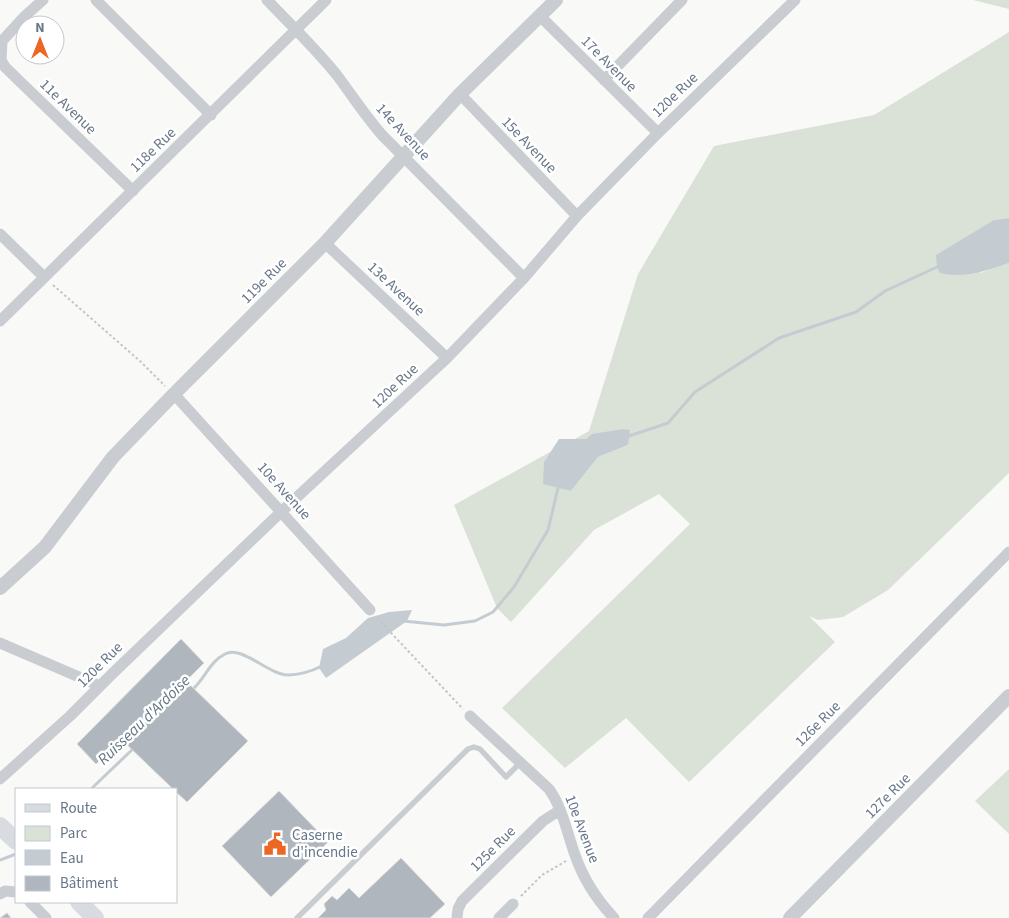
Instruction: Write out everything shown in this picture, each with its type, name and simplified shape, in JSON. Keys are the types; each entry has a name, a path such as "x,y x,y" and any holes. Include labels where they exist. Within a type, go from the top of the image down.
{"main road":[{"path":"0,826 15,840"},
{"path":"80,903 95,918"}],"street":[{"name":"11e Avenue","path":"43,0 25,16 2,42 1,60 5,67 132,191"},
{"path":"96,0 211,115"},
{"name":"14e Avenue","path":"266,0 335,73 371,123 524,278"},
{"name":"118e Rue","path":"0,321 326,0"},
{"name":"119e Rue","path":"0,588 45,547 113,457 325,243 460,94 556,0"},
{"path":"604,80 682,0"},
{"name":"120e Rue","path":"0,779 70,716 282,511 447,358 524,278 577,216 658,133 795,0"},
{"name":"17e Avenue","path":"540,16 658,133"},
{"name":"15e Avenue","path":"460,94 577,216"},
{"path":"0,234 44,277"},
{"name":"13e Avenue","path":"325,243 447,358"},
{"name":"10e Avenue","path":"174,394 370,610"},
{"name":"126e Rue","path":"648,918 1009,552"},
{"path":"0,643 100,686"},
{"name":"127e Rue","path":"790,918 1009,696"},
{"name":"10e Avenue","path":"470,716 549,789 556,798 575,857 595,895 614,918"},
{"name":"125e Rue","path":"457,918 458,909 462,901 542,821 560,810"},
{"path":"0,894 5,891 15,892"},
{"path":"31,903 46,918"},
{"path":"499,918 513,904"}],"lane":[{"path":"297,918 468,749 474,747 480,749 506,777 520,762"}],"path":[{"path":"44,277 141,362 174,394"},
{"path":"370,610 470,716"},
{"path":"513,904 542,874 575,857"}],"green space":[{"path":"973,0 1009,0 1009,9"},
{"path":"1009,32 1009,218 994,220 980,273 1009,263 1009,473 888,590 843,617 818,620 809,616 835,642 689,782 626,718 565,768 502,708 690,524 659,494 594,530 511,622 497,608 454,505 550,452 571,491 598,457 628,445 575,439 589,431 638,274 714,146 874,115"},
{"path":"1009,769 1009,834 975,801"}],"water":[{"path":"1009,218 1009,263 966,275 940,273 937,267 936,255 994,220"},
{"path":"623,429 630,430 628,445 598,457 571,491 543,484 544,462 559,439 586,439 592,434"},
{"path":"412,610 407,621 326,678 319,668 323,649 346,638 368,618 389,612"}],"building":[{"path":"181,639 204,663 186,681 248,741 187,802 178,794 178,788 172,788 121,739 96,764 77,744"},
{"name":"Caserne d'incendie","path":"279,791 328,842 271,897 222,846"},
{"path":"401,858 445,904 430,918 318,918 326,910 324,904 332,896 337,900 349,888 359,898"},
{"path":"7,913 11,918 0,918"}],"waterway":[{"name":"Ruisseau d'Ardoise","path":"629,436 668,423 695,392 779,338 856,312 885,291 937,267"},
{"path":"403,621 444,625 475,621 493,612 514,587 548,530 558,488"},
{"name":"Ruisseau d'Ardoise","path":"192,690 215,661 225,654 232,652 247,656 272,670 288,675 314,670 322,666"},
{"name":"Ruisseau d'Ardoise","path":"92,788 135,747"},
{"name":"Ruisseau d'Ardoise","path":"0,860 15,854"}],"place":[{"name":"Caserne d'incendie","path":"275,844"}]}
